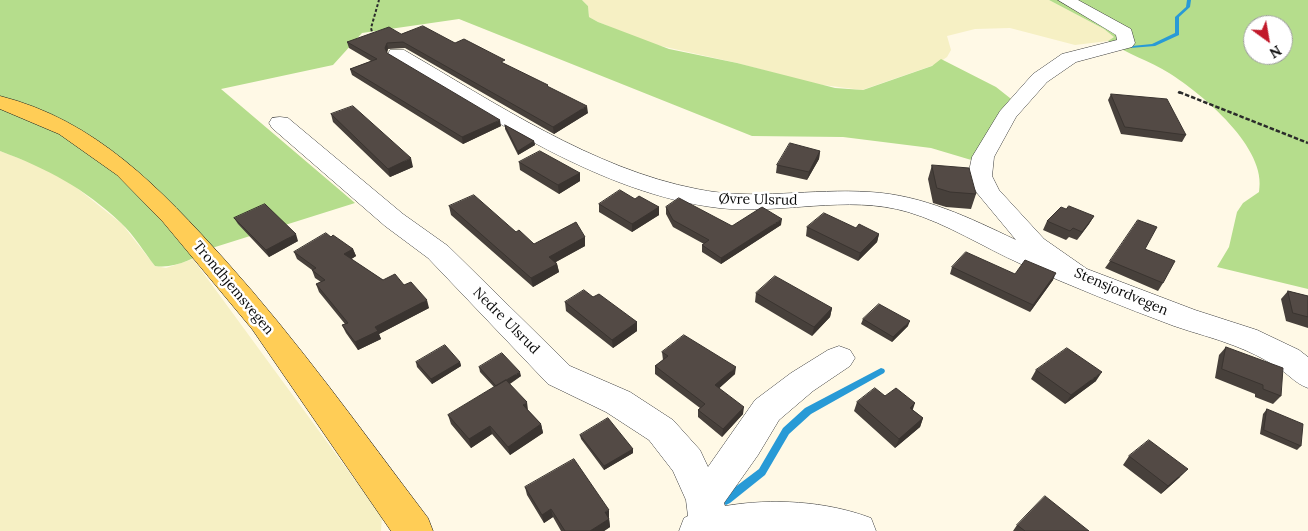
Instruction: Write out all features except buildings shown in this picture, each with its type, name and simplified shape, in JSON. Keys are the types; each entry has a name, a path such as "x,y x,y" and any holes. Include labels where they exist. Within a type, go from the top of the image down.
{"main road":[{"name":"Trondhjemsvegen","path":"0,102 67,129 125,170 172,216 263,321 414,531"}],"street":[{"name":"Stensjordvegen","path":"1066,0 1125,33 1126,43 1069,58 1040,78 1007,115 983,157 980,176 989,193 1035,246 1077,276 1184,318 1246,338 1288,358 1308,375"},
{"name":"Øvre Ulsrud","path":"397,54 554,143 614,171 640,180 694,196 727,203 866,198 896,202 929,211 1031,258 1077,276"},
{"name":"Nedre Ulsrud","path":"280,123 394,220 438,252 559,375 618,402 661,430 687,460 704,519"},
{"path":"839,358 802,382 767,410 704,519 830,523 857,531"}],"path":[{"path":"379,0 372,32 379,43 397,54"},
{"path":"1178,92 1308,143"}],"shaded area":[{"path":"582,0 1049,0 1104,29 1114,37 1108,41 1075,45 1010,28 975,29 947,36 951,50 947,57 937,64 862,90 815,84 737,63 652,44 589,17 588,6"},
{"path":"0,151 42,167 67,180 122,224 155,266 166,268 193,259 382,517 381,531 0,531"}],"green space":[{"path":"0,0 582,0 588,6 589,17 669,49 737,63 835,88 863,90 932,66 941,59 996,87 1015,102 978,162 931,148 843,137 752,136 459,19 362,33 333,65 221,89 355,203 212,248 192,259 177,264 155,266 126,228 93,200 50,172 0,151"},
{"path":"1049,0 1308,0 1308,289 1217,267 1229,247 1237,212 1243,203 1259,192 1259,175 1253,158 1230,124 1198,94 1169,73 1108,41 1114,37 1104,29"}],"waterway":[{"path":"1132,47 1153,45 1177,34 1177,17 1188,7 1189,0"},
{"path":"726,500 762,472 786,431 808,411 881,371"}]}
